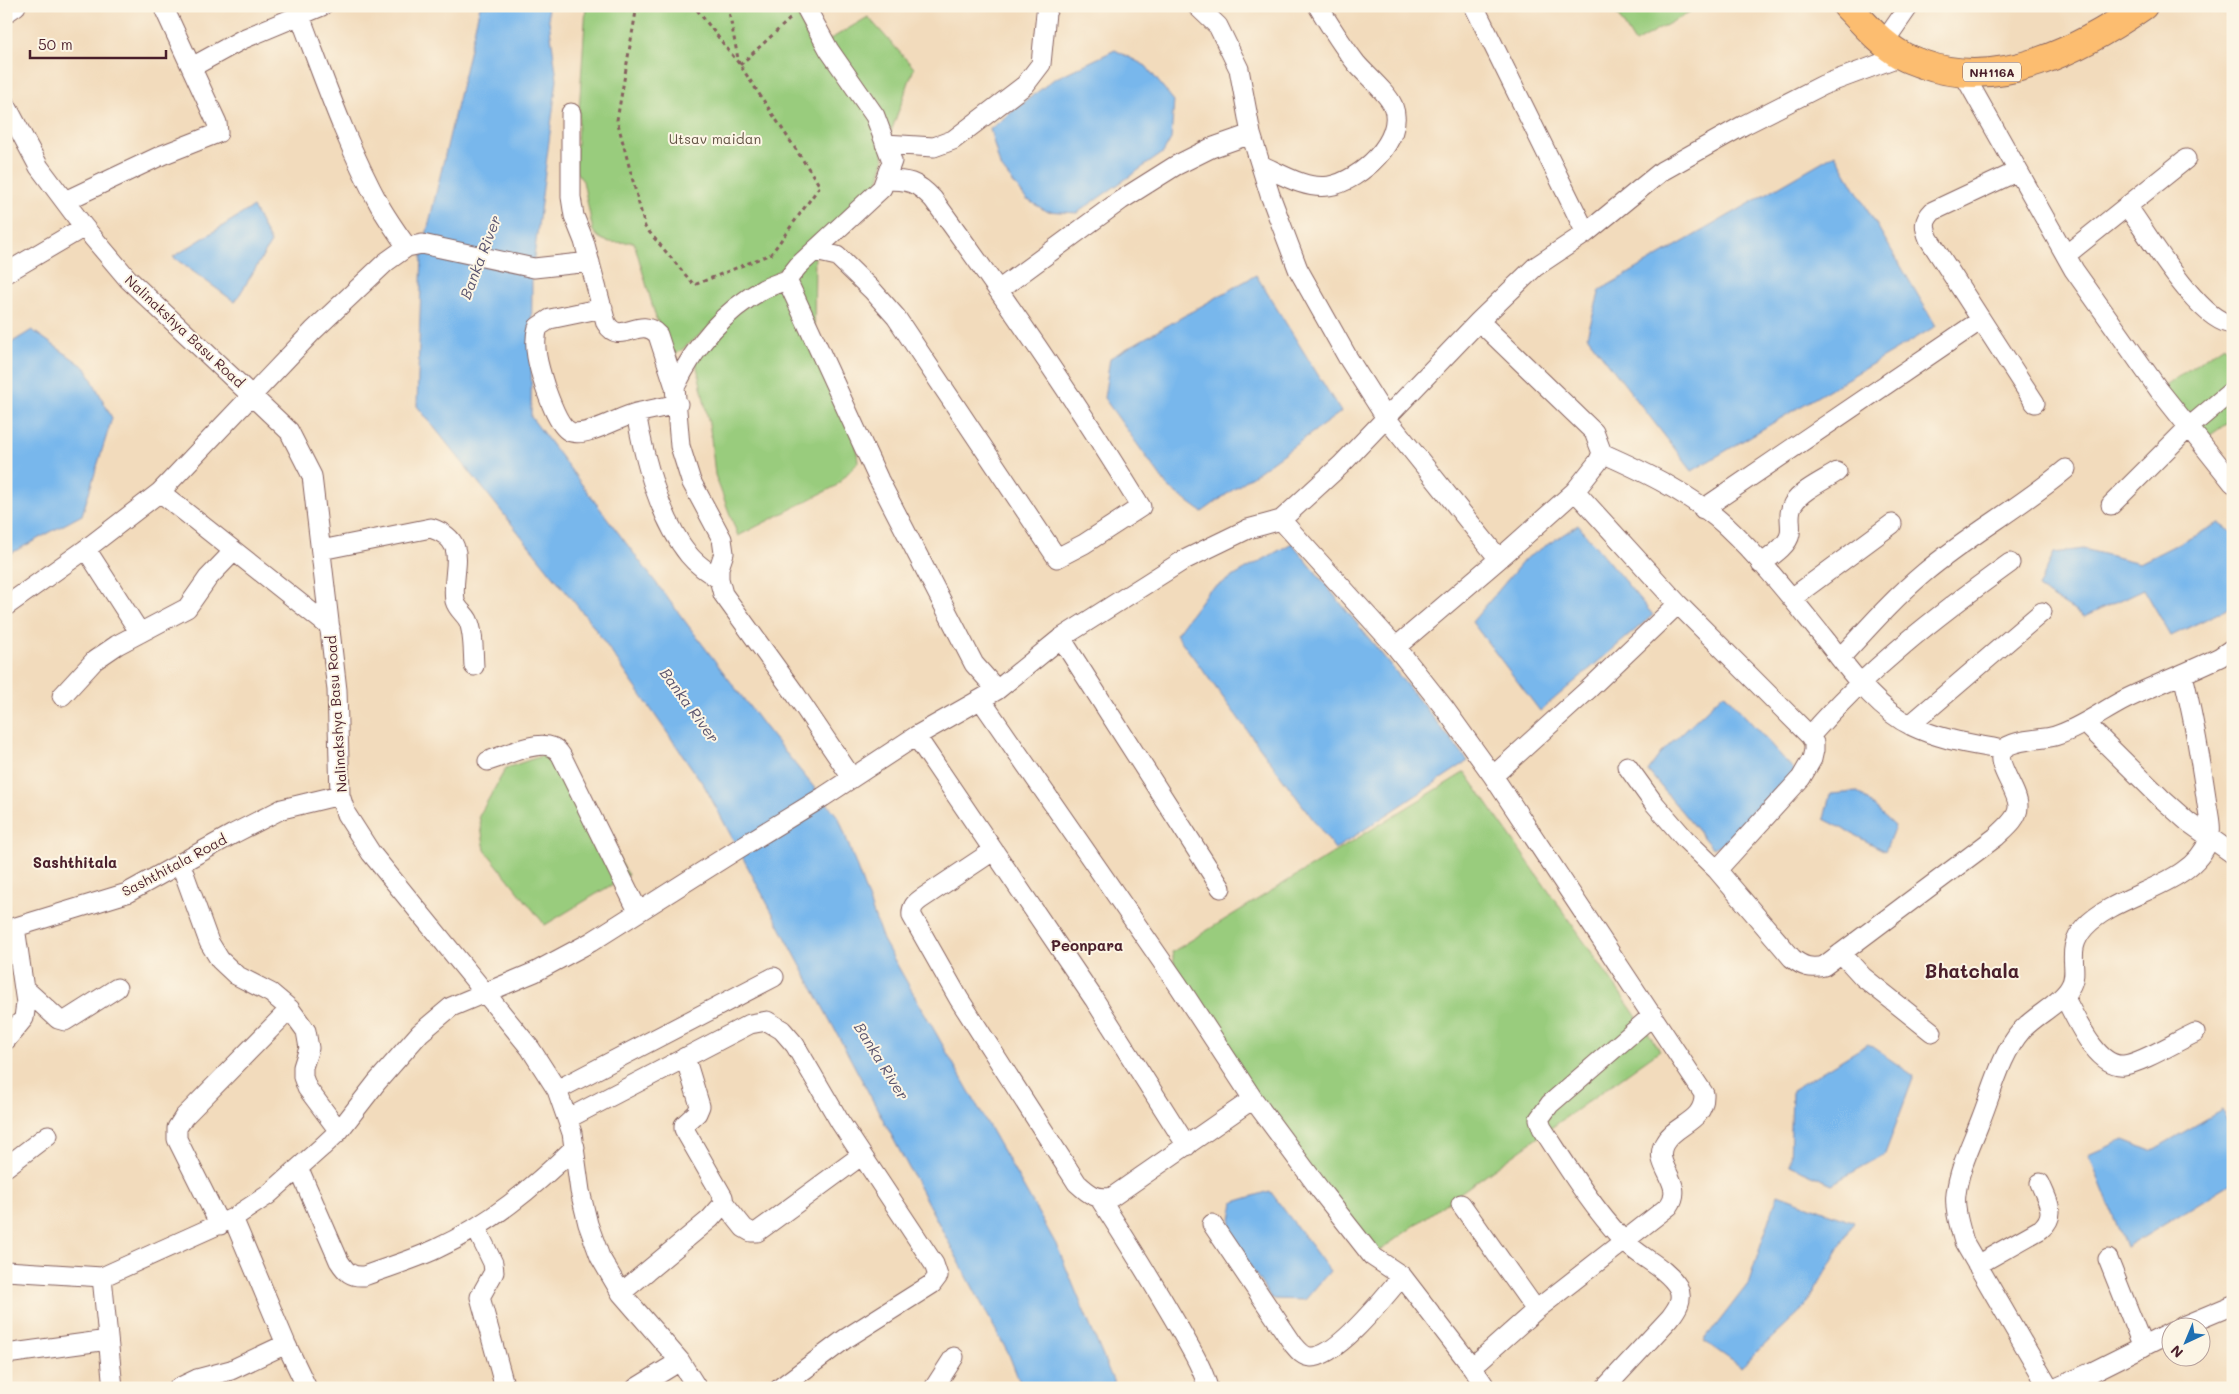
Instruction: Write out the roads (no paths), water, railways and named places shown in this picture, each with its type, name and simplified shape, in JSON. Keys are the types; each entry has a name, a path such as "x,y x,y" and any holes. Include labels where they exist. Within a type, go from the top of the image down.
{"highway":[{"name":"NH116A","path":"1848,6 1893,49 1932,67 1963,73 1995,72 2060,53 2120,22 2143,6"}],"street":[{"path":"6,13 16,6"},
{"path":"65,201 162,155 218,133 217,123 163,6"},
{"path":"192,67 243,39 322,6"},
{"path":"885,144 934,147 953,140 1024,85 1041,64 1046,13 1049,6"},
{"path":"1197,6 1218,26 1239,69 1251,134 1298,269 1348,358 1386,418 1499,559"},
{"path":"1261,165 1307,185 1328,186 1349,179 1370,164 1393,135 1397,119 1392,104 1356,62 1318,6"},
{"path":"1474,6 1586,233"},
{"path":"6,1271 102,1277 226,1222 268,1195 339,1131 377,1082 420,1033 451,1007 485,991 535,972 592,942 823,797 916,736 997,690 1061,638 1184,560 1248,529 1281,520 1341,465 1479,321 1535,267 1586,233 1662,171 1736,130 1893,49 1909,6"},
{"path":"603,308 550,319 538,327 536,352 548,396 562,425 570,432 581,433 676,396 688,361 703,339 733,311 762,290 787,280 814,251 882,188 892,161 875,116 801,10"},
{"path":"300,16 332,101 365,176 380,206 415,246 534,268 590,262"},
{"path":"1963,73 2074,270 2188,428 2233,483"},
{"name":"Nalinakshya Basu Road","path":"6,105 39,167 84,227 128,279 289,431 312,476 336,690 340,794 346,814 371,853 530,1048 557,1090 575,1147 580,1191 588,1224 600,1257 621,1293 680,1361 697,1388"},
{"path":"571,113 571,197 574,216 590,262 606,323 611,331 618,334 645,327 653,329 661,343 676,396 680,446 691,480 722,539 724,554 719,568 719,579 723,594 796,695 852,778"},
{"path":"1000,290 1121,200 1175,166 1211,148 1251,134"},
{"path":"2066,255 2186,159"},
{"path":"2018,171 1933,211 1926,218 1924,226 1929,239 2035,403"},
{"path":"814,251 837,256 873,291 896,317 1057,558 1084,544 1141,507 1088,419 1000,290 932,198 921,186 905,180 885,180"},
{"path":"2127,206 2195,301 2211,316 2228,324 2233,324"},
{"path":"6,273 84,227"},
{"path":"6,606 86,549 160,492 254,396 313,332 386,262 415,246"},
{"path":"787,280 892,506 974,664 997,690"},
{"path":"1703,510 1981,320"},
{"path":"1479,321 1594,432 1602,453 1644,472 1725,526 1792,598 1859,683 1880,703 1910,725 1948,740 2003,750 2016,744 2054,736 2085,723 2124,700 2183,675 2220,657 2233,648"},
{"path":"2111,505 2188,428 2233,390"},
{"path":"636,413 649,471 678,539 690,556 719,579"},
{"path":"1396,647 1575,491 1598,462 1602,453"},
{"path":"1840,658 1895,599 1925,572 2066,469"},
{"path":"1761,564 1786,543 1790,535 1789,515 1792,504 1800,496 1837,472"},
{"path":"1575,491 1678,604 1810,736 1814,743 1812,759 1801,778 1717,870"},
{"path":"160,492 330,627"},
{"path":"1281,520 1396,647 1445,709 1493,776 1704,1094 1704,1104 1700,1112 1663,1144 1661,1154 1675,1191 1675,1198 1669,1206 1536,1310 1472,1367"},
{"path":"1792,598 1892,524"},
{"path":"321,550 431,528 444,532 454,544 457,557 456,604 468,620 474,666"},
{"path":"86,549 140,633"},
{"path":"62,696 95,660 117,645 187,608 208,578 234,551"},
{"path":"1810,736 1859,683 1890,655 1946,610 2010,564"},
{"path":"1493,776 1590,688 1678,604"},
{"path":"1910,725 2042,612"},
{"path":"1061,638 1222,888"},
{"path":"2049,1388 1964,1242 1958,1218 1956,1195 1962,1168 2008,1051 2022,1030 2040,1013 2064,996 2071,987 2074,976 2072,961 2075,942 2085,927 2105,912 2183,870 2200,856 2210,837 2196,731 2183,675"},
{"path":"981,700 1254,1099 1321,1191 1372,1256 1402,1276 1486,1388"},
{"path":"2085,723 2160,798 2188,822 2233,854"},
{"path":"916,736 1094,999 1187,1146"},
{"path":"488,761 526,748 542,745 553,747 562,755 638,912"},
{"path":"1628,766 1653,802 1717,870 1792,958 1801,965 1814,969 1824,966 1996,837 2014,818 2018,808 2016,796 2002,766 2001,756 2003,750"},
{"name":"Sashthitala Road","path":"11,928 127,893 282,809 340,794"},
{"path":"993,851 921,899 911,910 912,916 959,999 1077,1184 1088,1194 1100,1199 1112,1197 1254,1099"},
{"path":"181,865 209,942 220,960 236,975 271,993 290,1009 306,1031 309,1048 303,1067 303,1077 307,1088 339,1131"},
{"path":"6,1040 24,1018 26,1003 11,928"},
{"path":"1841,953 1862,976 1932,1032"},
{"path":"557,1090 774,977"},
{"path":"24,988 58,1019 65,1021 117,988"},
{"path":"2064,996 2089,1041 2102,1057 2112,1064 2124,1065 2135,1062 2195,1033"},
{"path":"290,1009 184,1117 177,1128 177,1139 226,1222 307,1388"},
{"path":"1604,1388 1670,1318 1681,1297 1678,1287 1668,1276 1624,1242 1594,1208 1542,1128 1539,1119 1550,1104 1653,1015"},
{"path":"567,1119 750,1024 767,1021 782,1030 795,1045 840,1122 934,1264 938,1276 932,1284 845,1339 780,1388"},
{"path":"685,1057 700,1106 697,1113 684,1125 684,1129 723,1196 724,1203 744,1228 751,1232 756,1232 862,1155"},
{"path":"6,1167 48,1135"},
{"path":"299,1169 339,1261 346,1272 354,1277 364,1276 436,1250 476,1228 530,1189 575,1147"},
{"path":"1977,1265 2041,1229 2048,1223 2051,1217 2050,1209 2040,1183"},
{"path":"1100,1199 1144,1266 1194,1356 1205,1377 1208,1388"},
{"path":"621,1293 710,1219 724,1203"},
{"path":"1461,1204 1536,1310"},
{"path":"1212,1224 1293,1344 1301,1353 1310,1357 1320,1356 1361,1325 1402,1276"},
{"path":"476,1228 493,1263 494,1272 480,1297 505,1388"},
{"path":"2108,1260 2143,1347"},
{"path":"102,1277 113,1388"},
{"path":"2207,1316 2233,1305"},
{"path":"2056,1388 2162,1337"},
{"path":"6,1354 108,1340"},
{"path":"178,1388 199,1384 286,1344"},
{"path":"934,1388 954,1357"},
{"path":"636,1388 680,1361"}],"water":[{"name":"Banka River","path":"480,6 547,6 557,79 532,273 531,417 764,726 839,818 883,940 1057,1246 1116,1388 1022,1388 1009,1355 705,787 591,623 417,406 422,253"},
{"path":"1115,50 1146,66 1174,101 1171,139 1163,153 1077,213 1046,211 1026,199 1000,166 990,129 1054,79"},
{"path":"1835,154 1936,326 1692,471 1587,336 1600,290"},
{"path":"253,207 271,243 235,302 173,257"},
{"path":"1256,275 1341,412 1202,512 1168,487 1104,398 1110,358"},
{"path":"32,330 86,368 112,418 82,515 6,556 6,346"},
{"path":"2219,523 2233,533 2233,606 2171,636 2144,589 2084,617 2038,588 2054,553 2083,549 2140,563"},
{"path":"1578,525 1653,615 1540,711 1472,622 1525,559"},
{"path":"1292,543 1468,761 1335,849 1176,634 1208,591"},
{"path":"1724,693 1795,771 1746,834 1712,848 1648,771 1660,754"},
{"path":"1858,792 1895,826 1885,851 1824,819 1830,794"},
{"path":"1868,1044 1914,1076 1885,1154 1832,1184 1790,1165 1792,1090"},
{"path":"2222,1110 2233,1132 2233,1182 2126,1248 2089,1155 2123,1140 2151,1151"},
{"path":"1270,1191 1330,1271 1305,1300 1271,1299 1229,1232 1234,1202"},
{"path":"1778,1194 1854,1222 1806,1306 1741,1367 1704,1341 1748,1284"}],"district":[{"name":"Sashthitala","path":"75,862"},
{"name":"Peonpara","path":"1087,945"},
{"name":"Bhatchala","path":"1972,970"}],"park label":[{"name":"Utsav maidan","path":"715,138"}]}
